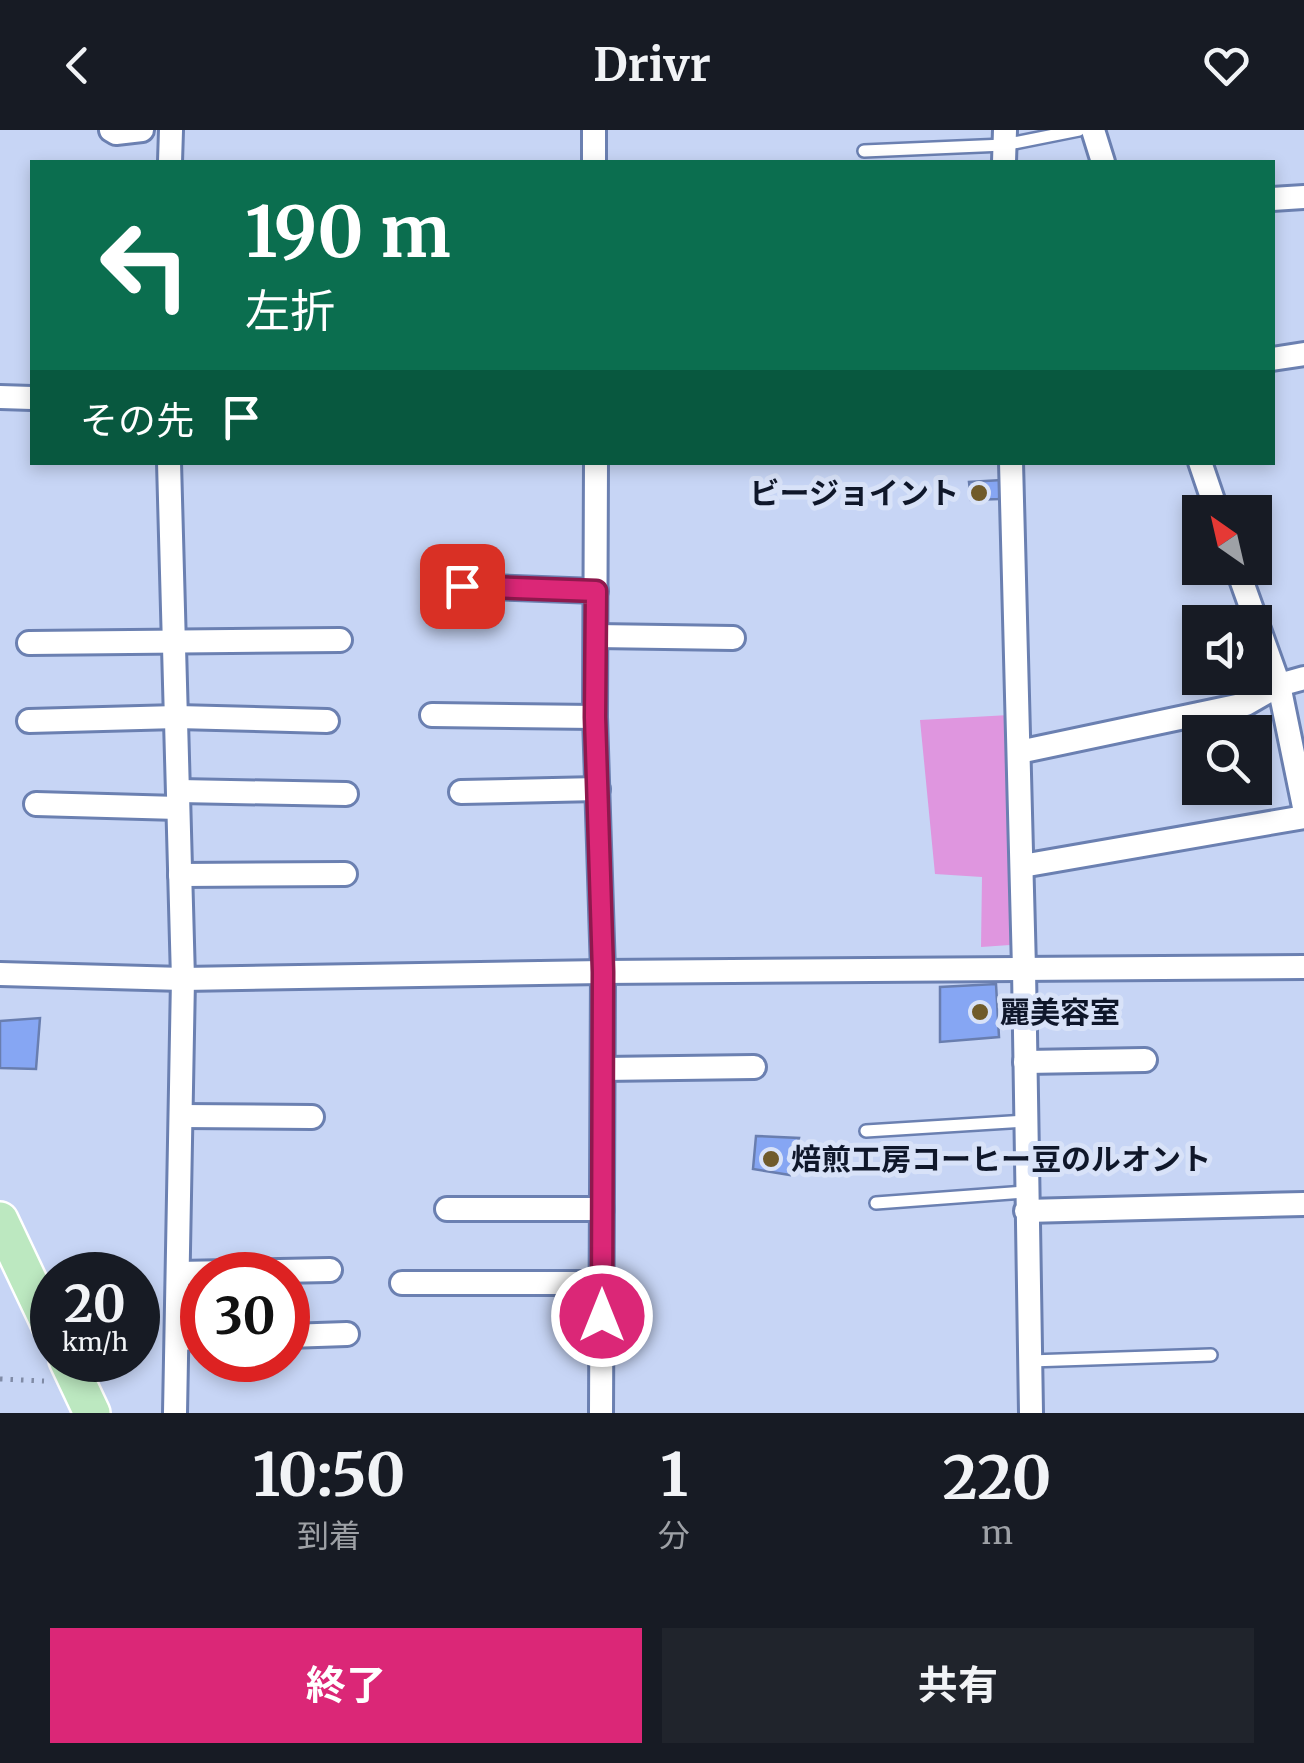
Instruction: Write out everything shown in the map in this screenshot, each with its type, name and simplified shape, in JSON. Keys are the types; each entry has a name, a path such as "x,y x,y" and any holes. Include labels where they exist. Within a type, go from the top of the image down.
{"main road":[{"path":"0,1220 30,1283"}],"street":[{"path":"111,130 142,130"},
{"path":"170,160 171,130"},
{"path":"594,130 594,160"},
{"path":"1093,130 1103,160"},
{"path":"1275,199 1304,196"},
{"path":"1275,359 1304,354"},
{"path":"0,397 30,398"},
{"path":"170,465 183,979 175,1413"},
{"path":"596,465 595,717 603,972 601,1413"},
{"path":"1011,465 1032,1413"},
{"path":"1201,465 1212,495"},
{"path":"1243,585 1278,685 1304,807"},
{"path":"462,586 596,591"},
{"path":"596,636 733,638"},
{"path":"30,644 340,640"},
{"path":"1019,752 1246,704 1278,685 1304,678"},
{"path":"432,715 595,717"},
{"path":"29,720 176,717 327,722"},
{"path":"462,792 598,789"},
{"path":"36,804 346,794"},
{"path":"1022,866 1304,817"},
{"path":"180,875 345,874"},
{"path":"0,974 183,979 1304,967"},
{"path":"1025,1062 1145,1060"},
{"path":"602,1070 754,1067"},
{"path":"181,1116 312,1117"},
{"path":"1026,1201 1304,1204"},
{"path":"447,1209 602,1209"},
{"path":"178,1273 330,1270"},
{"path":"402,1284 602,1283"},
{"path":"310,1335 347,1334"},
{"path":"176,1339 180,1339"}],"lane":[{"path":"864,151 1004,146 1079,130"},
{"path":"866,1131 1026,1121"},
{"path":"876,1204 1026,1201"},
{"path":"1030,1361 1210,1356"}],"path":[{"path":"0,1379 78,1385"}],"shaded area":[{"path":"1009,715 1010,945 981,947 982,877 935,874 920,720"}],"building":[{"path":"1001,480 999,499 971,500 969,482"},
{"path":"996,984 999,1037 940,1042 940,987"},
{"path":"40,1018 36,1069 0,1068 0,1021"},
{"path":"756,1136 799,1138 790,1175 753,1169"}],"place":[{"name":"ビージョイント","path":"979,493"},
{"name":"麗美容室","path":"980,1012"},
{"name":"焙煎工房コーヒー豆のルオント","path":"771,1159"}],"route":[{"path":"462,586 596,591 595,717 603,972 602,1316"}]}
